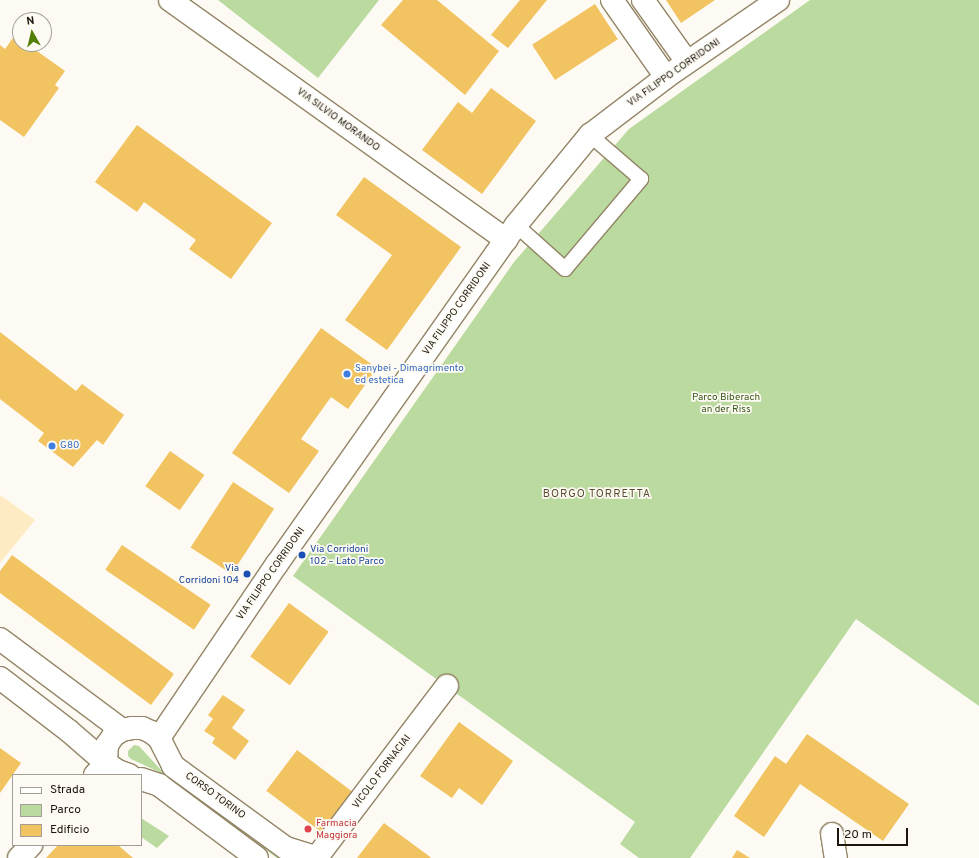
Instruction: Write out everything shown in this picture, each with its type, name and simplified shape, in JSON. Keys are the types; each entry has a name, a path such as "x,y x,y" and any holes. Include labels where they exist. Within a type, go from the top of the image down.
{"street":[{"name":"VIA SILVIO MORANDO","path":"170,0 511,233"},
{"path":"612,0 666,77"},
{"path":"643,0 687,62"},
{"name":"VIA FILIPPO CORRIDONI","path":"159,738 277,564 511,233 590,135 666,77 778,0"},
{"path":"0,638 122,730"},
{"path":"0,678 69,731 100,769 118,771 126,774"},
{"name":"VICOLO FORNACIAI","path":"318,857 447,686"},
{"path":"100,769 107,744 113,736 122,730 142,728 159,738"},
{"name":"CORSO TORINO","path":"159,738 173,766 286,848 318,857"},
{"path":"142,779 158,785 257,858"},
{"path":"832,834 836,858"},
{"path":"19,858 30,846"}],"lane":[{"path":"511,233 565,269 641,179 590,135"}],"shaded area":[{"path":"0,495 35,520 0,563"}],"green space":[{"path":"218,0 379,0 318,78"},
{"name":"Parco Biberach an der Riss","path":"810,0 979,0 979,706 856,619 690,858 639,858 620,844 635,822 293,576 514,262 629,129"},
{"path":"134,745 139,746 162,771 279,858 161,773 131,759 128,756 128,751"},
{"path":"142,819 169,836 157,848 142,838"}],"building":[{"path":"403,0 437,0 499,51 465,95 381,25"},
{"path":"520,0 547,0 508,48 491,35"},
{"path":"666,0 715,0 681,23"},
{"path":"595,4 618,39 555,80 532,45"},
{"path":"12,39 12,52 38,52 65,71 55,85 59,88 24,137 0,120 0,45 5,49"},
{"path":"491,88 536,121 482,194 422,150 458,102 472,113"},
{"path":"137,125 272,223 231,279 189,249 196,240 144,202 137,212 95,182"},
{"path":"364,177 461,247 387,350 345,320 392,255 336,215"},
{"path":"321,328 377,368 348,409 331,397 301,439 319,451 289,493 232,453"},
{"path":"0,332 76,391 82,384 124,415 103,445 97,440 73,467 38,441 44,433 0,399"},
{"path":"170,451 204,475 180,510 145,486"},
{"path":"233,482 274,509 232,574 191,547"},
{"path":"122,545 211,605 194,630 105,570"},
{"path":"12,555 174,674 151,705 0,593 0,571"},
{"path":"289,603 329,632 290,685 250,656"},
{"path":"223,695 245,710 232,728 249,741 235,760 212,743 215,738 204,731 213,719 208,715"},
{"path":"459,722 513,761 482,805 459,788 452,798 420,776"},
{"path":"807,734 909,804 883,841 800,784 764,837 734,816 775,756 786,764"},
{"path":"0,748 21,763 0,793"},
{"path":"297,750 356,795 325,835 266,791"},
{"path":"384,823 429,856 431,858 357,858"},
{"path":"57,846 119,846 133,858 46,858"},
{"path":"737,850 750,858 732,858"}],"place":[{"name":"Sanybei - Dimagrimento ed estetica","path":"347,374"},
{"name":"G80","path":"52,446"},
{"name":"Via Corridoni 102 – Lato Parco","path":"302,555"},
{"name":"Via Corridoni 104","path":"247,574"},
{"name":"Farmacia Maggiora","path":"308,829"}],"district":[{"name":"BORGO TORRETTA","path":"597,494"}]}
